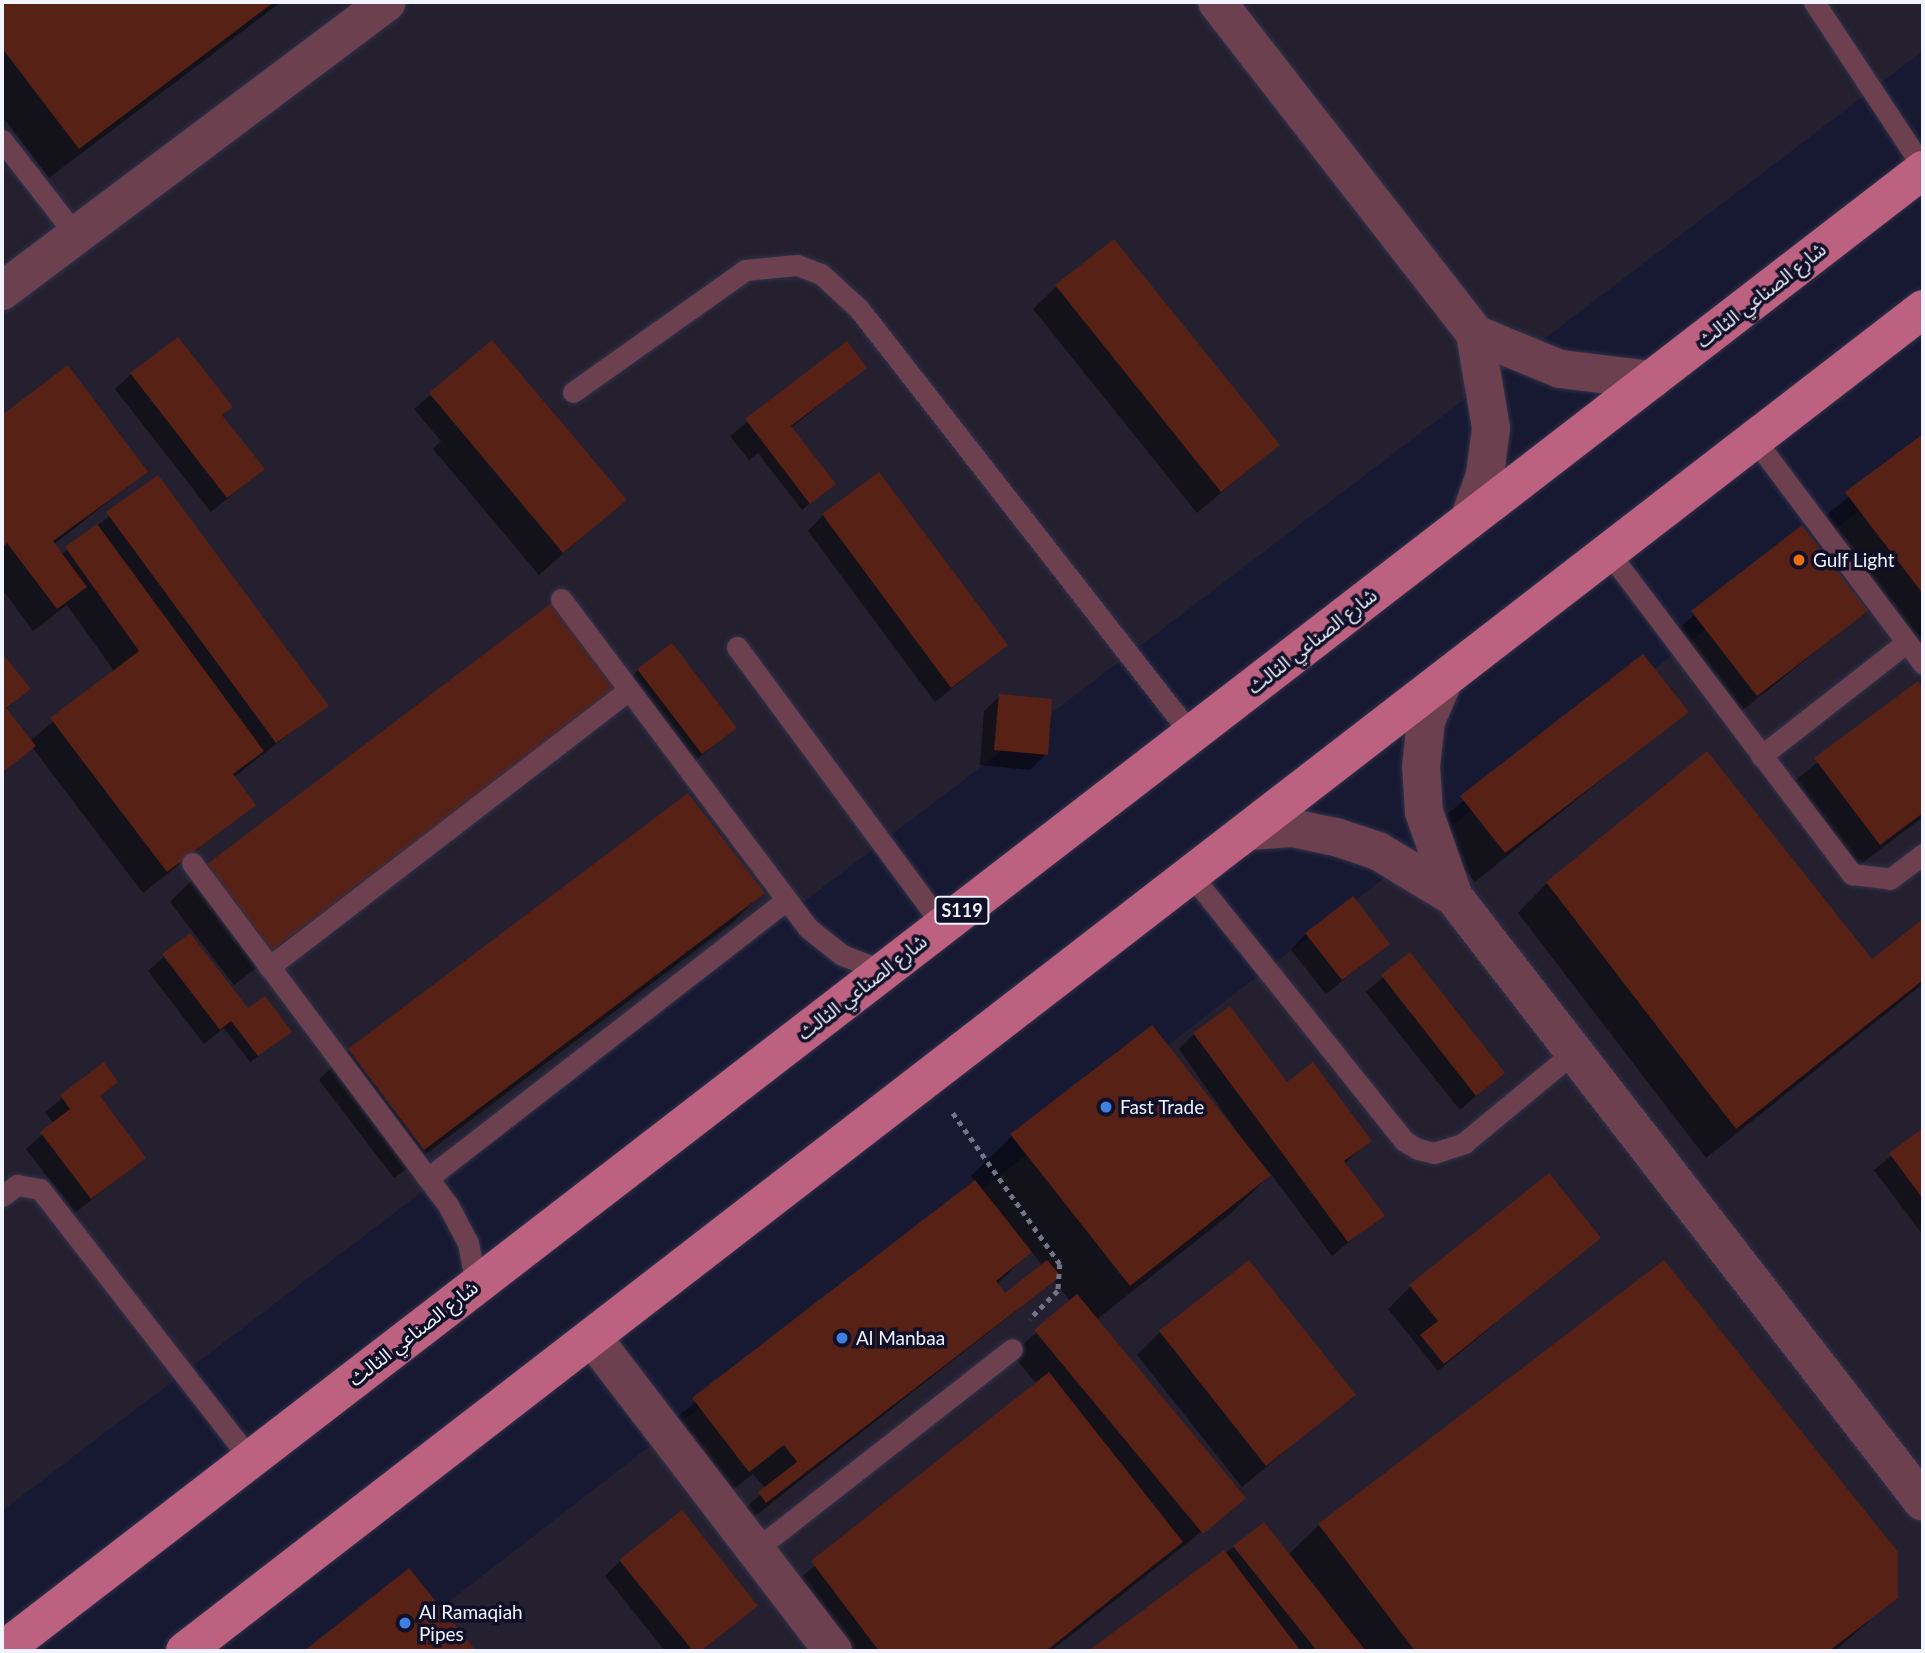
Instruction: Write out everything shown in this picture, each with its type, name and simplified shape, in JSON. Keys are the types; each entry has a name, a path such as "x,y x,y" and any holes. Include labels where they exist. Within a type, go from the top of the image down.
{"main road":[{"name":"شارع الصناعي الثالث","path":"5,1645 1923,169"},
{"path":"185,1651 1923,309"}],"street":[{"path":"2,291 387,2"},
{"path":"1217,2 1475,334 1488,381 1491,428 1485,475 1469,520"},
{"path":"1475,334 1560,369 1651,380"},
{"path":"1443,682 1426,721 1421,766 1424,812 1454,897 1923,1502"},
{"path":"1250,831 1292,828 1336,837 1378,851 1454,897"},
{"path":"592,1337 833,1651"}],"lane":[{"path":"1814,2 1923,169"},
{"path":"2,140 75,234"},
{"path":"573,393 745,270 797,265 821,274 859,309 1191,734"},
{"path":"1755,440 1923,664"},
{"path":"1609,553 1852,874 1890,879 1923,855"},
{"path":"561,599 786,900 825,943 884,971"},
{"path":"1761,756 1906,642"},
{"path":"737,647 943,925"},
{"path":"269,967 629,690"},
{"path":"192,863 428,1178 464,1233 476,1284"},
{"path":"1192,876 1404,1141 1418,1149 1434,1153 1464,1143 1574,1052"},
{"path":"428,1178 786,900"},
{"path":"2,1196 17,1185 40,1189 250,1459"},
{"path":"755,1550 1012,1349"}],"path":[{"path":"928,1079 1060,1264 1058,1291 1018,1333 1012,1349"}],"shaded area":[{"path":"2,2 1923,2 1923,51 2,1511"},
{"path":"1923,461 1923,1651 385,1651"}],"building":[{"path":"2,2 274,2 79,149 2,48"},
{"path":"1114,239 1280,445 1221,492 1055,285"},
{"path":"178,337 233,407 222,415 265,469 227,498 130,373"},
{"path":"492,340 627,500 563,553 429,393"},
{"path":"847,341 867,368 791,426 836,484 810,504 745,419"},
{"path":"68,365 148,472 53,541 87,587 57,609 7,543 2,548 2,415"},
{"path":"1923,434 1923,594 1845,492"},
{"path":"879,472 1008,645 951,688 822,514"},
{"path":"158,475 329,706 276,743 106,512"},
{"path":"97,524 264,751 233,774 256,805 167,872 50,718 139,651 65,547"},
{"path":"1802,525 1868,611 1757,696 1691,611"},
{"path":"553,602 619,687 264,957 198,871"},
{"path":"672,643 737,728 702,754 637,669"},
{"path":"2,653 31,689 6,708 36,746 2,773"},
{"path":"1643,654 1689,712 1505,853 1460,796"},
{"path":"1918,681 1923,688 1923,813 1880,845 1814,758"},
{"path":"999,694 1052,699 1048,755 994,750"},
{"path":"1707,751 1872,959 1923,919 1923,980 1736,1129 1546,882"},
{"path":"688,793 765,893 424,1150 348,1049"},
{"path":"1353,896 1390,944 1342,980 1305,933"},
{"path":"190,933 248,1008 265,996 292,1032 258,1056 231,1021 220,1030 162,954"},
{"path":"1410,952 1505,1073 1476,1096 1381,975"},
{"path":"1230,1006 1287,1082 1313,1062 1372,1141 1344,1161 1385,1216 1348,1242 1193,1033"},
{"path":"1152,1025 1271,1175 1130,1286 1010,1134"},
{"path":"104,1062 118,1082 100,1096 146,1158 91,1199 40,1132 70,1109 60,1095"},
{"path":"1923,1128 1923,1199 1889,1153"},
{"path":"1549,1173 1601,1238 1444,1364 1420,1335 1438,1321 1409,1285"},
{"path":"975,1180 1032,1252 996,1281 1005,1293 1047,1260 1061,1276 766,1503 758,1492 797,1462 784,1445 749,1472 692,1398"},
{"path":"1249,1260 1356,1395 1266,1466 1159,1331"},
{"path":"1664,1260 1898,1552 1898,1598 1829,1651 1415,1651 1318,1524"},
{"path":"1077,1294 1246,1498 1203,1534 1034,1330"},
{"path":"1049,1372 1183,1542 1046,1651 879,1651 811,1561"},
{"path":"682,1510 758,1606 701,1651 693,1651 619,1560"},
{"path":"1264,1522 1366,1651 1317,1651 1233,1546"},
{"path":"1224,1550 1301,1651 1088,1651"},
{"path":"409,1568 476,1651 304,1651"}],"place":[{"name":"Gulf Light","path":"1799,560"},
{"name":"Fast Trade","path":"1106,1107"},
{"name":"Al Manbaa","path":"842,1338"},
{"name":"Al Ramaqiah Pipes","path":"405,1623"}]}
